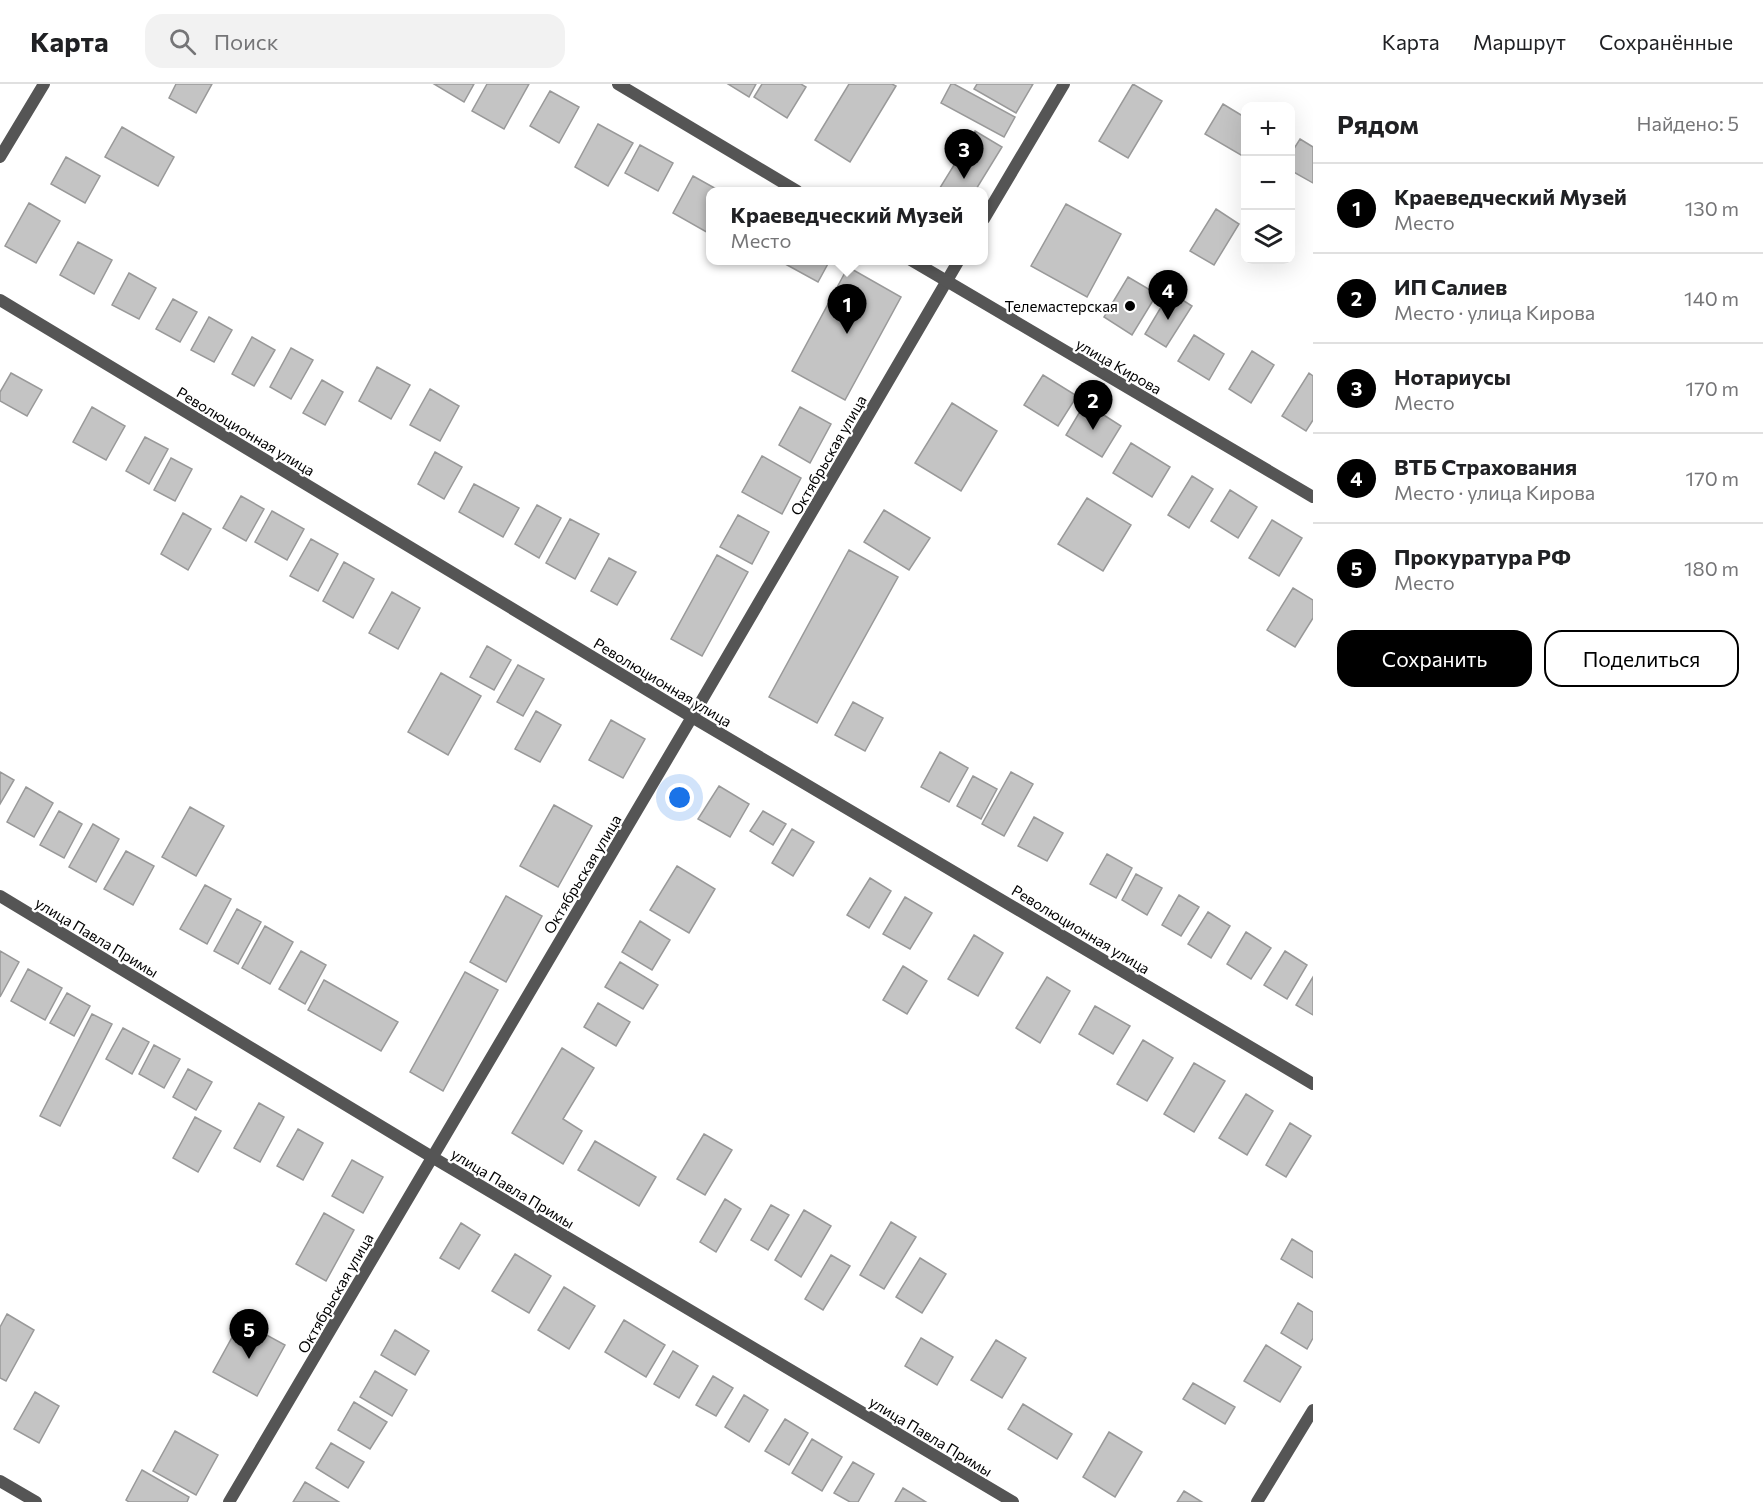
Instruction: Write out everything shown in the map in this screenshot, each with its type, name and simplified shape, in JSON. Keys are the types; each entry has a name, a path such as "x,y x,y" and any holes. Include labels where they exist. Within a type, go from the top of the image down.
{"street":[{"path":"0,157 44,84"},
{"path":"618,84 789,187"},
{"path":"988,212 1064,84"},
{"name":"улица Кирова","path":"918,265 1313,497"},
{"name":"Октябрьская улица","path":"229,1502 957,265"},
{"name":"Революционная улица","path":"0,300 692,717 1313,1084"},
{"name":"улица Павла Примы","path":"0,896 432,1158 1013,1502"},
{"path":"1257,1502 1313,1410"},
{"path":"0,1481 36,1502"}],"building":[{"path":"176,84 212,84 196,113 169,98"},
{"path":"434,84 474,84 464,102"},
{"path":"487,84 529,84 504,129 472,111"},
{"path":"728,84 756,84 749,97"},
{"path":"762,84 801,84 806,87 787,118 754,97"},
{"path":"849,84 892,84 896,86 850,162 815,140"},
{"path":"951,84 1015,117 1004,137 941,103"},
{"path":"977,84 1033,84 1016,113 974,89"},
{"path":"1133,84 1162,101 1128,158 1099,141"},
{"path":"550,91 579,107 559,143 530,126"},
{"path":"1223,104 1241,115 1241,155 1205,134"},
{"path":"598,124 633,143 608,186 575,167"},
{"path":"122,127 174,157 158,186 105,157"},
{"path":"975,131 1002,147 977,187 940,187"},
{"path":"1300,139 1313,147 1313,183 1295,173 1295,147"},
{"path":"640,145 673,163 658,191 625,173"},
{"path":"66,157 100,176 85,203 51,184"},
{"path":"693,176 713,187 706,187 706,232 673,213"},
{"path":"29,203 60,221 36,263 5,246"},
{"path":"1066,204 1121,234 1087,297 1031,266"},
{"path":"1216,209 1239,224 1214,265 1190,251"},
{"path":"78,242 112,260 94,294 60,275"},
{"path":"787,265 827,265 818,282"},
{"path":"848,267 901,297 845,400 792,371"},
{"path":"129,273 156,288 139,319 112,305"},
{"name":"Телемастерская","path":"1128,277 1157,294 1132,335 1104,317"},
{"path":"1170,292 1192,306 1166,347 1145,334"},
{"path":"173,299 197,312 180,342 156,329"},
{"path":"209,317 232,330 214,362 191,350"},
{"path":"1194,335 1224,354 1209,380 1178,361"},
{"path":"252,337 275,350 254,386 232,374"},
{"path":"291,348 313,360 291,399 270,387"},
{"path":"1252,351 1274,365 1251,403 1229,389"},
{"path":"377,367 410,385 391,419 359,401"},
{"path":"11,373 42,390 27,416 0,401 0,392"},
{"path":"1309,373 1313,376 1313,420 1306,431 1282,416"},
{"path":"1043,375 1077,396 1058,426 1024,405"},
{"path":"322,380 343,392 325,425 303,413"},
{"path":"430,389 459,406 440,441 410,425"},
{"path":"952,403 997,431 961,491 915,463"},
{"path":"1085,403 1121,426 1102,457 1066,435"},
{"path":"92,407 125,426 106,460 73,442"},
{"path":"800,407 831,424 810,463 779,445"},
{"path":"145,437 168,449 149,484 126,471"},
{"path":"1131,443 1170,467 1152,497 1113,473"},
{"path":"435,452 462,467 444,499 418,484"},
{"path":"762,456 801,478 782,514 742,492"},
{"path":"171,458 192,469 175,501 154,490"},
{"path":"1192,476 1213,489 1189,528 1168,515"},
{"path":"474,484 519,508 503,537 459,512"},
{"path":"1230,490 1257,507 1238,538 1211,521"},
{"path":"241,496 264,509 246,541 223,528"},
{"path":"1087,498 1131,525 1103,571 1058,544"},
{"path":"537,505 561,518 539,558 515,544"},
{"path":"884,510 930,538 909,570 864,542"},
{"path":"272,511 304,529 287,560 255,542"},
{"path":"183,513 211,529 188,570 161,554"},
{"path":"738,515 769,532 752,564 720,547"},
{"path":"570,519 599,534 575,579 546,563"},
{"path":"1272,520 1302,538 1279,576 1249,558"},
{"path":"311,539 338,554 318,591 290,576"},
{"path":"849,550 898,577 817,723 769,697"},
{"path":"717,555 748,572 702,656 671,639"},
{"path":"609,558 636,572 617,605 591,591"},
{"path":"344,562 374,579 353,618 323,601"},
{"path":"1293,588 1313,600 1313,618 1295,647 1267,630"},
{"path":"392,592 420,608 398,649 369,633"},
{"path":"487,646 511,660 494,690 470,677"},
{"path":"518,665 544,679 523,716 497,702"},
{"path":"441,673 481,696 448,755 408,732"},
{"path":"853,702 883,718 865,751 835,735"},
{"path":"536,711 561,725 540,762 515,749"},
{"path":"611,720 645,739 623,778 589,760"},
{"path":"940,752 968,768 949,802 921,787"},
{"path":"0,772 14,780 0,804"},
{"path":"1011,772 1033,784 1004,836 982,824"},
{"path":"973,776 997,789 981,819 957,806"},
{"path":"719,786 749,804 730,837 698,819"},
{"path":"26,787 53,803 34,837 7,822"},
{"path":"554,805 592,826 558,887 520,866"},
{"path":"190,807 224,826 196,876 162,857"},
{"path":"59,811 82,824 64,858 40,845"},
{"path":"763,811 786,824 773,845 750,831"},
{"path":"1034,817 1063,833 1047,861 1018,846"},
{"path":"93,824 119,839 96,882 69,867"},
{"path":"792,829 814,842 793,876 772,863"},
{"path":"126,851 154,866 133,905 104,889"},
{"path":"1107,854 1132,868 1116,898 1090,884"},
{"path":"677,866 715,889 689,933 650,910"},
{"path":"1136,874 1162,888 1147,915 1122,900"},
{"path":"870,878 891,891 869,928 847,915"},
{"path":"205,885 231,899 207,944 180,929"},
{"path":"1179,895 1199,907 1181,936 1162,925"},
{"path":"506,896 542,916 506,982 470,962"},
{"path":"905,897 932,913 910,949 883,934"},
{"path":"237,909 261,922 238,964 214,951"},
{"path":"1208,912 1230,926 1211,958 1188,944"},
{"path":"640,921 670,940 652,970 622,952"},
{"path":"265,926 293,942 270,984 242,968"},
{"path":"1246,932 1271,948 1251,979 1227,964"},
{"path":"974,935 1003,953 978,996 948,979"},
{"path":"0,951 19,962 0,997"},
{"path":"301,951 326,965 305,1004 279,989"},
{"path":"1285,951 1307,965 1287,999 1264,985"},
{"path":"620,962 658,985 643,1009 605,987"},
{"path":"903,966 927,981 907,1014 883,1000"},
{"path":"28,969 62,988 45,1020 11,1001"},
{"path":"465,972 498,990 443,1091 410,1072"},
{"path":"1047,977 1070,991 1040,1043 1016,1028"},
{"path":"1313,977 1313,1015 1296,1005"},
{"path":"324,980 398,1022 381,1051 308,1010"},
{"path":"67,993 90,1006 74,1036 50,1023"},
{"path":"598,1003 630,1022 616,1046 584,1027"},
{"path":"1095,1006 1130,1026 1113,1054 1079,1034"},
{"path":"92,1014 112,1024 60,1126 40,1116"},
{"path":"123,1028 149,1042 132,1074 106,1059"},
{"path":"1143,1040 1173,1058 1147,1101 1117,1084"},
{"path":"154,1045 180,1059 164,1088 139,1074"},
{"path":"562,1048 594,1068 563,1119 582,1131 563,1164 512,1133"},
{"path":"1194,1063 1225,1081 1194,1132 1164,1114"},
{"path":"188,1069 212,1082 196,1110 173,1097"},
{"path":"1246,1094 1273,1111 1247,1155 1219,1138"},
{"path":"259,1103 284,1117 260,1162 234,1148"},
{"path":"195,1117 221,1131 198,1172 173,1158"},
{"path":"1290,1123 1311,1136 1286,1177 1266,1165"},
{"path":"298,1129 323,1143 303,1180 277,1166"},
{"path":"704,1134 732,1150 705,1195 677,1179"},
{"path":"595,1141 656,1177 639,1206 578,1170"},
{"path":"352,1160 383,1177 363,1213 332,1196"},
{"path":"725,1199 741,1209 716,1252 700,1242"},
{"path":"771,1205 789,1215 768,1250 751,1240"},
{"path":"804,1210 831,1226 801,1277 775,1260"},
{"path":"324,1213 354,1230 326,1281 296,1264"},
{"path":"891,1222 916,1237 884,1289 860,1275"},
{"path":"461,1223 480,1235 459,1269 440,1258"},
{"path":"1292,1239 1313,1252 1313,1278 1281,1259"},
{"path":"515,1254 551,1276 529,1313 492,1291"},
{"path":"831,1255 850,1266 823,1310 805,1299"},
{"path":"920,1258 946,1274 922,1313 896,1297"},
{"path":"564,1287 595,1306 569,1349 538,1330"},
{"path":"1298,1303 1313,1312 1313,1338 1307,1349 1281,1333"},
{"path":"7,1314 34,1330 6,1381 0,1378 0,1327"},
{"path":"624,1320 665,1345 646,1377 605,1352"},
{"path":"241,1321 285,1345 257,1396 213,1372"},
{"path":"395,1330 429,1351 415,1375 381,1355"},
{"path":"921,1338 953,1357 937,1385 905,1366"},
{"path":"996,1340 1026,1358 1002,1398 971,1380"},
{"path":"1266,1345 1301,1367 1280,1402 1244,1381"},
{"path":"673,1351 698,1366 679,1398 654,1384"},
{"path":"375,1371 407,1390 392,1416 360,1397"},
{"path":"713,1376 733,1388 716,1416 696,1405"},
{"path":"1193,1383 1235,1407 1225,1424 1183,1399"},
{"path":"35,1392 59,1406 39,1443 14,1429"},
{"path":"744,1395 768,1410 749,1442 725,1427"},
{"path":"354,1402 387,1422 370,1449 338,1430"},
{"path":"1023,1404 1072,1434 1057,1459 1008,1429"},
{"path":"785,1419 808,1433 789,1465 765,1451"},
{"path":"175,1431 218,1455 196,1495 153,1471"},
{"path":"1109,1432 1142,1452 1115,1497 1083,1477"},
{"path":"812,1439 842,1457 822,1491 792,1473"},
{"path":"331,1443 364,1462 348,1488 316,1468"},
{"path":"853,1462 874,1474 858,1502 850,1502 834,1493"},
{"path":"142,1470 189,1497 187,1502 129,1502 126,1500"},
{"path":"305,1482 339,1502 293,1502"},
{"path":"903,1488 926,1502 895,1502"},
{"path":"1184,1491 1202,1502 1177,1502"}],"place":[{"name":"Нотариусы","path":"964,179"},
{"name":"Телемастерская","path":"1130,306"},
{"name":"ВТБ Страхования","path":"1168,320"},
{"name":"Краеведческий Музей","path":"847,334"},
{"name":"ИП Салиев","path":"1093,430"},
{"name":"Прокуратура РФ","path":"249,1359"}]}
